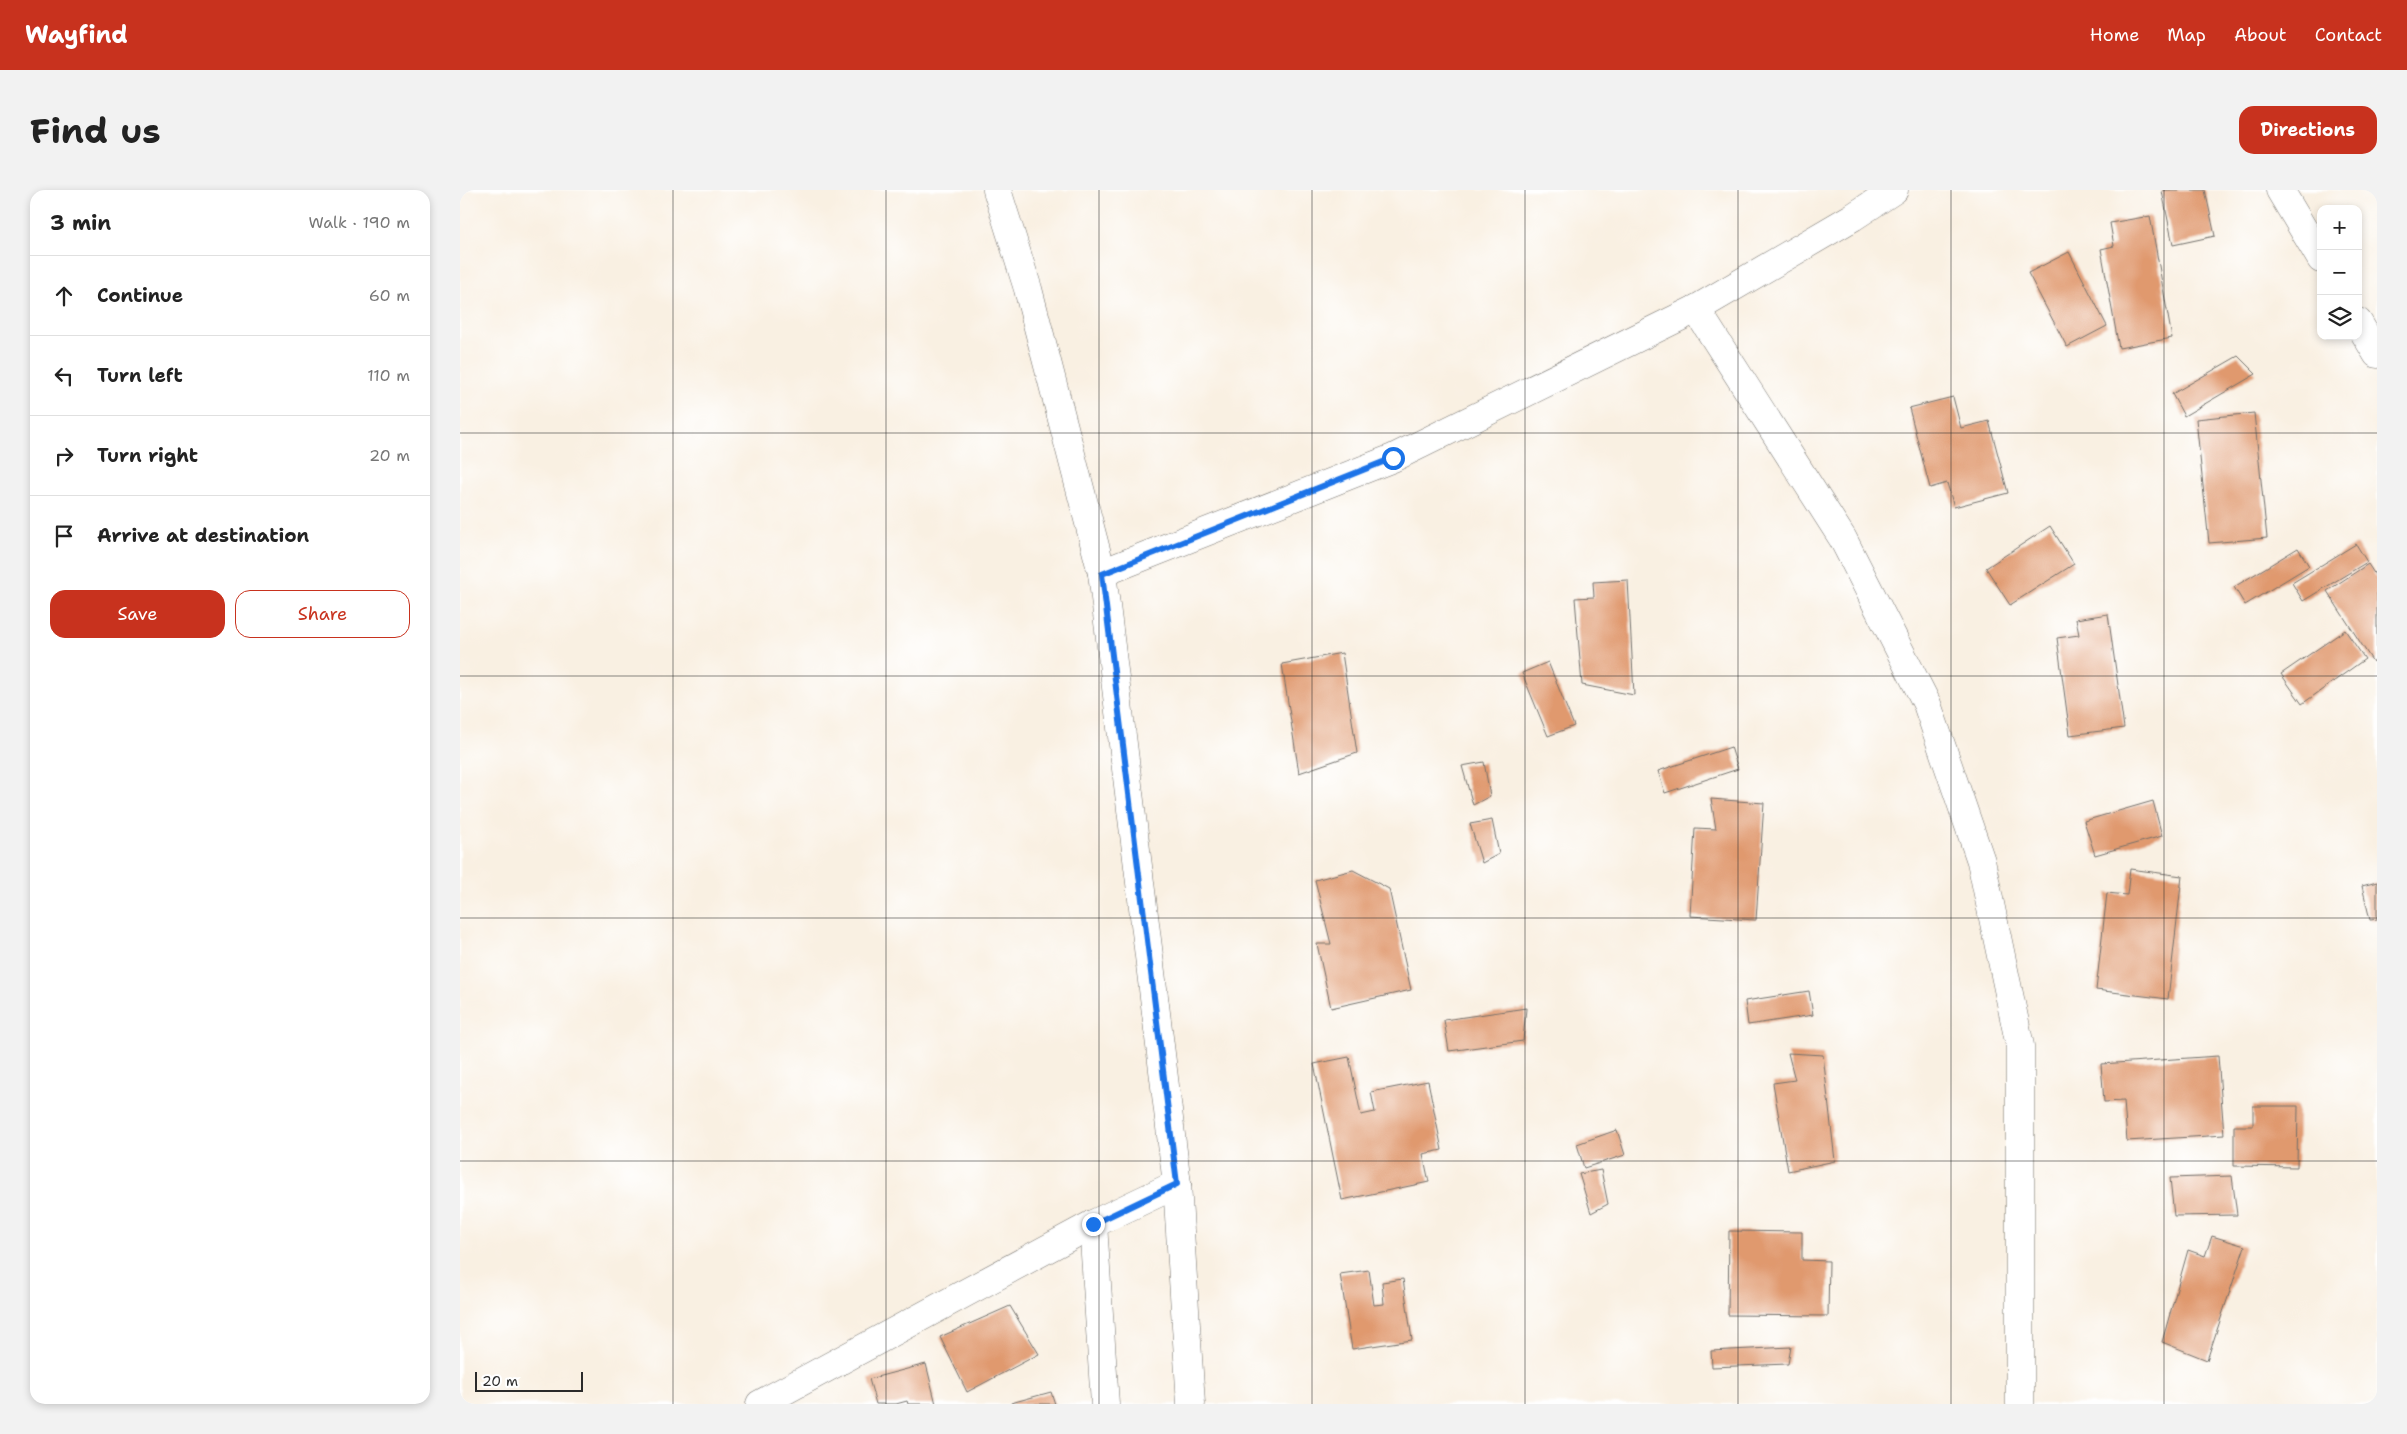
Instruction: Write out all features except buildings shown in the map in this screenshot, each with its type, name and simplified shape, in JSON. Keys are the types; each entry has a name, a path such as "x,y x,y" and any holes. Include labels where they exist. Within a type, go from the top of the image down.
{"street":[{"path":"997,190 1028,290 1102,574 1177,1184 1191,1404"},
{"path":"1102,574 1393,458 1696,309 1853,217 1894,190"},
{"path":"2280,190 2317,252"},
{"path":"1696,309 1843,539 1927,704 1981,861 2020,1046 2020,1404"},
{"path":"2362,329 2377,354"},
{"path":"760,1404 1093,1224 1177,1184"},
{"path":"1093,1224 1105,1404"}],"route":[{"path":"1093,1224 1177,1184 1102,574 1393,458"}]}
